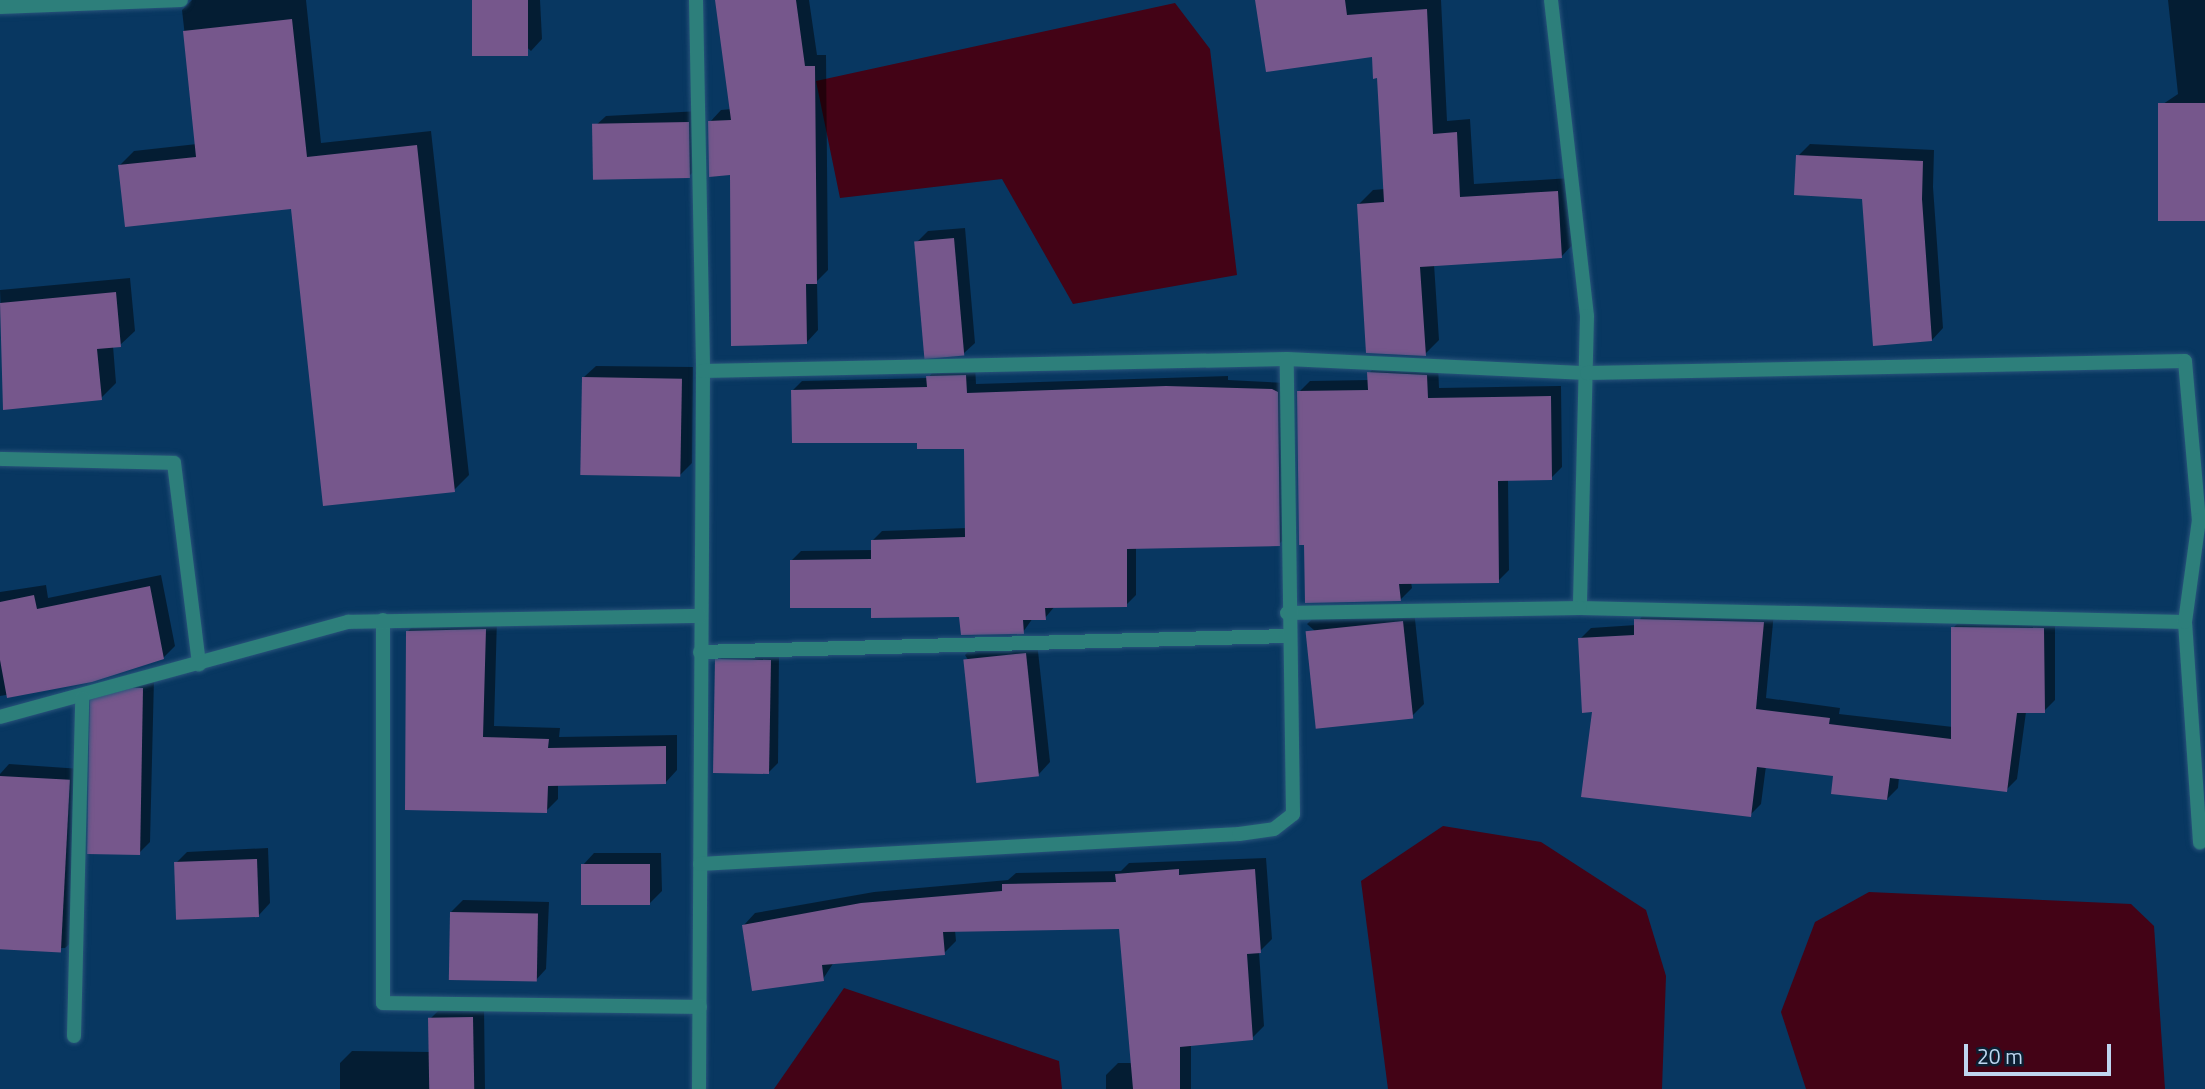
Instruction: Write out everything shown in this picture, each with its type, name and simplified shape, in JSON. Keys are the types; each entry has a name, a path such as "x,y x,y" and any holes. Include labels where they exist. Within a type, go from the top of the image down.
{"street":[{"path":"0,7 181,0"},
{"path":"696,0 703,372 699,1089"},
{"path":"1551,0 1587,316 1580,608"},
{"path":"703,372 1287,359 1587,373 2185,361 2202,520 2185,622 2200,842"},
{"path":"700,864 1274,829 1293,814 1296,793 1287,636 1287,359"},
{"path":"0,459 174,463 199,664"},
{"path":"1287,613 1580,608 2185,622"},
{"path":"0,717 82,698 348,622 700,617"},
{"path":"383,620 383,1003 700,1007"},
{"path":"700,652 1287,636"},
{"path":"74,1036 82,698"}],"shaded area":[{"path":"1175,3 1210,49 1237,275 1073,304 1002,179 840,198 816,81"},
{"path":"1443,826 1541,842 1646,910 1666,976 1662,1089 1388,1089 1361,881"},
{"path":"1869,892 2131,904 2154,926 2165,1089 1806,1089 1781,1012 1815,922"},
{"path":"844,988 1059,1061 1062,1089 774,1089"}],"building":[{"path":"472,0 528,0 528,56 472,56"},
{"path":"715,0 796,0 805,66 815,66 817,284 806,284 807,344 731,346 730,175 709,177 708,121 731,120"},
{"path":"1255,0 1345,0 1347,15 1427,9 1433,134 1457,132 1460,197 1558,191 1562,258 1420,267 1426,356 1366,353 1357,204 1384,202 1377,78 1373,79 1372,57 1266,72"},
{"path":"292,19 307,157 417,145 455,492 323,506 291,209 125,227 118,165 196,157 183,31"},
{"path":"2158,103 2205,103 2205,221 2158,221"},
{"path":"689,122 690,178 593,180 592,124"},
{"path":"1796,155 1923,161 1922,199 1932,341 1873,346 1862,199 1794,195"},
{"path":"954,238 964,356 924,359 914,241"},
{"path":"116,292 121,347 97,349 102,400 3,410 0,303"},
{"path":"1367,372 1427,375 1428,398 1551,396 1552,480 1498,481 1499,583 1399,584 1401,601 1305,603 1304,545 1299,545 1297,391 1368,390"},
{"path":"966,375 967,393 1166,386 1272,389 1278,392 1280,546 1127,549 1127,607 1045,608 1046,620 1023,620 1024,634 961,635 959,617 871,618 871,608 790,608 790,560 871,559 871,540 965,537 964,449 917,449 917,443 792,443 791,390 927,387 926,376"},
{"path":"582,377 682,379 680,477 580,475"},
{"path":"150,586 164,659 92,682 7,698 0,660 0,602 34,595 37,609"},
{"path":"1634,619 1764,622 1756,709 1830,718 1829,724 1951,739 1951,627 2044,628 2045,713 2017,713 2007,792 1890,778 1887,800 1831,794 1833,776 1757,767 1751,817 1581,797 1592,712 1582,713 1578,638 1634,635"},
{"path":"1403,621 1413,718 1316,729 1306,631"},
{"path":"486,629 483,737 549,739 548,748 666,746 666,784 548,786 547,813 405,810 406,631"},
{"path":"1026,653 1039,776 976,783 963,660"},
{"path":"715,659 771,660 769,774 713,773"},
{"path":"90,687 143,688 140,855 87,854"},
{"path":"0,776 70,780 61,952 0,949"},
{"path":"257,859 259,917 176,920 174,862"},
{"path":"581,864 650,864 650,905 581,905"},
{"path":"1179,869 1179,875 1255,869 1261,953 1247,954 1253,1040 1180,1047 1180,1089 1133,1089 1119,929 943,932 945,955 822,965 824,981 752,991 742,925 861,903 1002,891 1002,884 1116,882 1115,874"},
{"path":"450,912 538,914 537,982 449,980"},
{"path":"473,1017 474,1089 429,1089 428,1018"}]}
